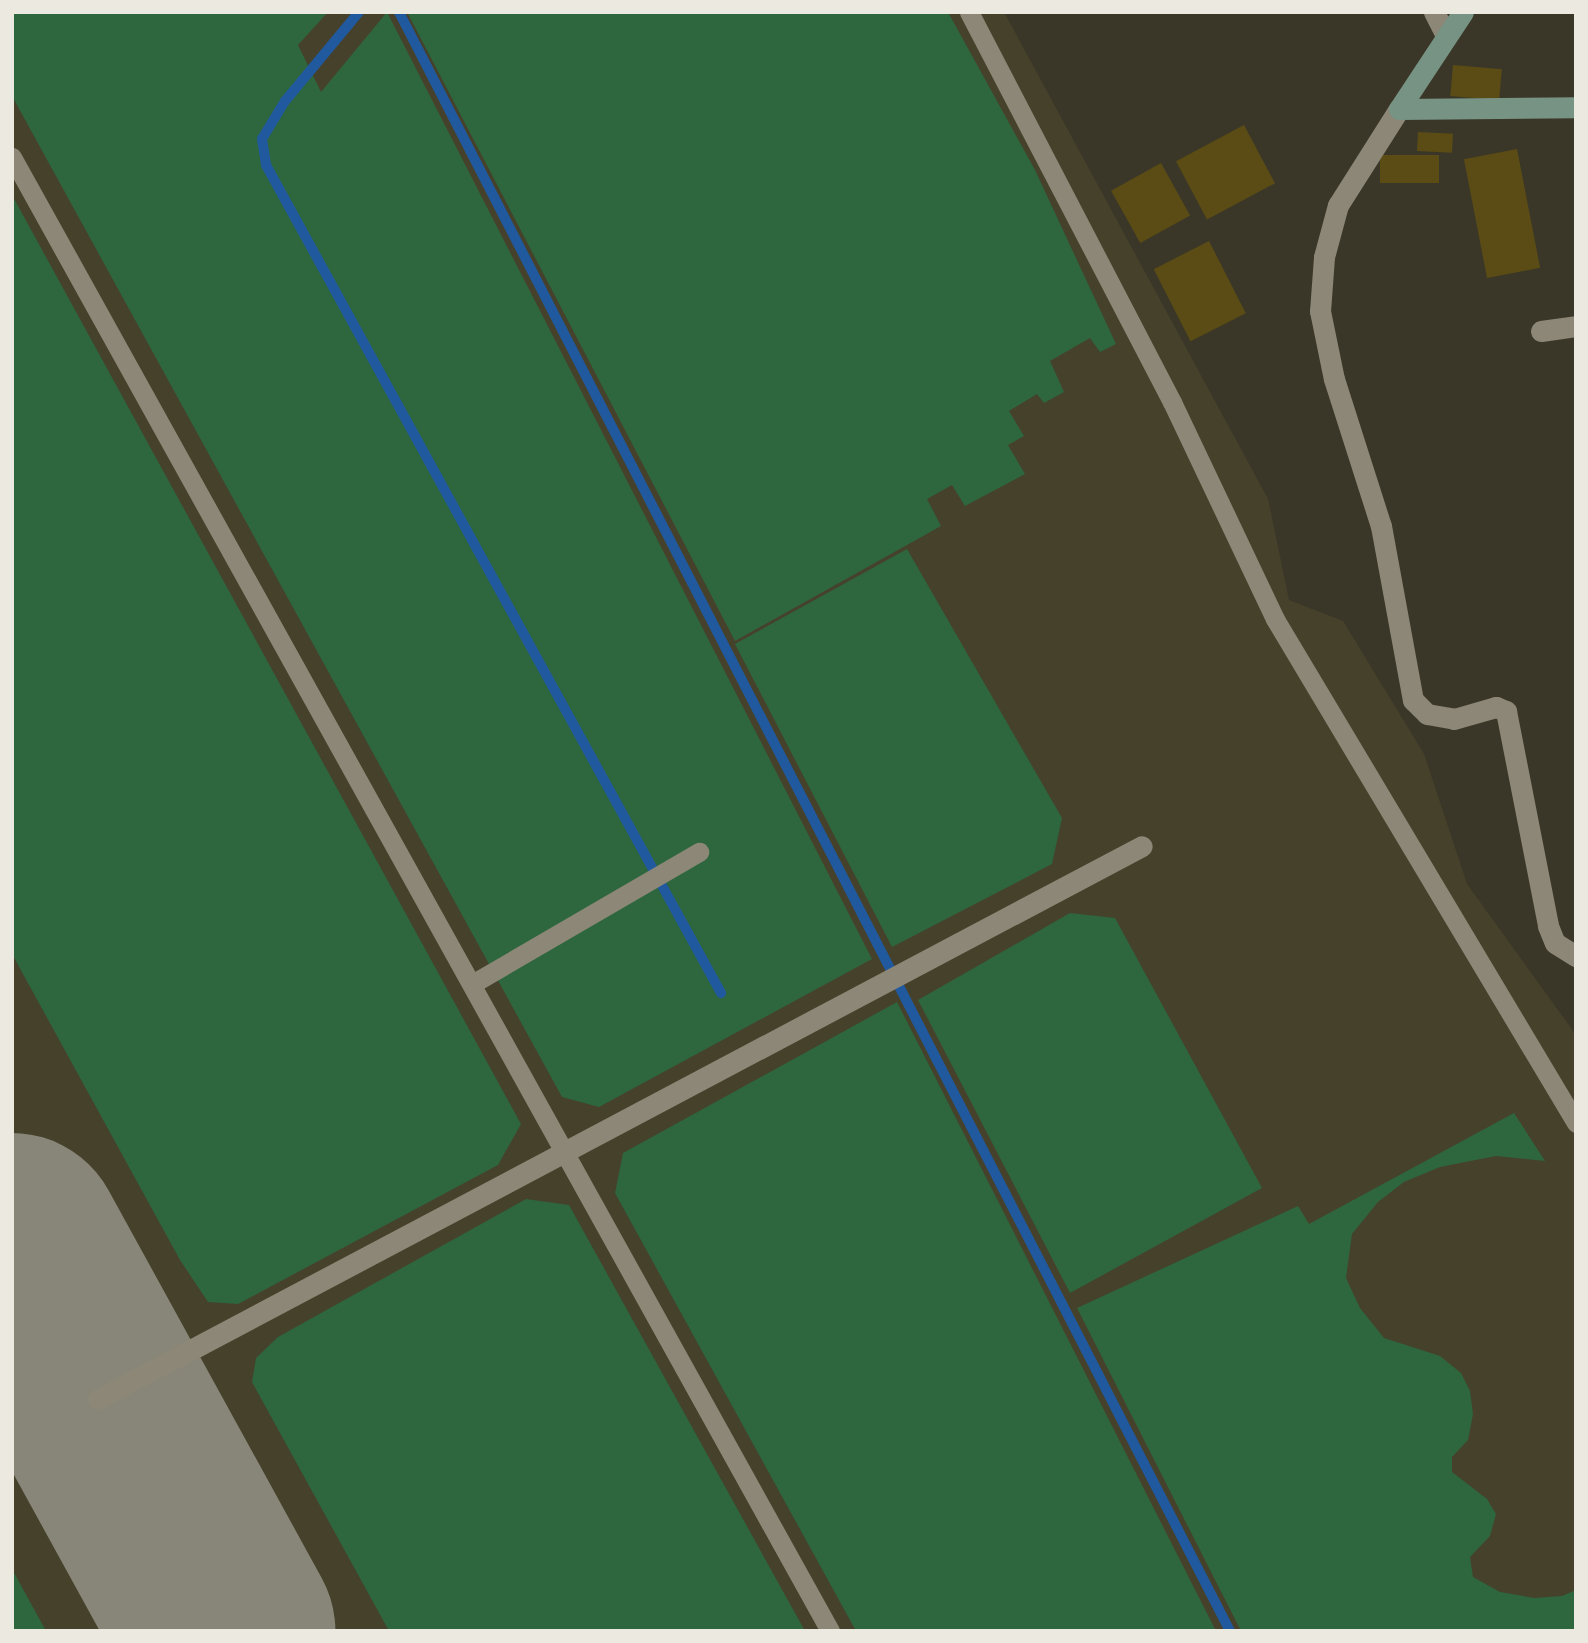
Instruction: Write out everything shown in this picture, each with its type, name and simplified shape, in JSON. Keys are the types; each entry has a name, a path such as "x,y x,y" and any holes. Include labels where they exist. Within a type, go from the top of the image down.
{"street":[{"path":"1434,12 1445,34"},
{"path":"1463,12 1445,34 1350,180 1338,205 1324,257 1320,311 1334,379 1381,526 1413,700 1427,714 1454,719 1476,710 1496,707 1506,711 1548,926 1555,943 1576,956"},
{"path":"1399,108 1576,107"},
{"path":"1541,331 1576,326"},
{"path":"98,1399 1142,846"}],"lane":[{"path":"969,12 1171,402 1275,620 1576,1123"},
{"path":"12,157 830,1631"},
{"path":"472,984 699,852"}],"shaded area":[{"path":"12,12 1004,12 1268,499 1289,600 1343,621 1424,754 1467,884 1576,1035 1576,1631 12,1631"}],"green space":[{"path":"12,12 328,12 298,45 321,92 387,12 872,959 599,1107 562,1097 12,96"},
{"path":"407,12 948,12 1035,170 1116,344 1100,352 1090,338 1050,361 1064,392 1044,403 1037,394 1009,411 1024,436 1008,445 1025,474 965,506 952,485 927,499 941,526 735,641"},
{"path":"12,195 521,1124 498,1165 238,1304 208,1302 180,1260 12,954"},
{"path":"907,549 1062,818 1052,864 892,947 735,644"},
{"path":"1070,913 1115,918 1262,1188 1070,1293 918,1000"},
{"path":"897,1002 1216,1631 856,1631 615,1193 623,1153"},
{"path":"1514,1113 1545,1161 1496,1156 1440,1167 1404,1182 1378,1202 1352,1234 1346,1278 1360,1308 1384,1338 1440,1356 1461,1373 1470,1391 1473,1414 1468,1440 1452,1457 1452,1472 1487,1499 1496,1514 1490,1536 1470,1557 1473,1577 1500,1592 1534,1598 1562,1596 1576,1590 1576,1631 1241,1631 1077,1308 1298,1206 1309,1224"},
{"path":"526,1199 569,1205 805,1631 389,1631 252,1382 256,1358 278,1337"},
{"path":"12,1569 46,1631 12,1631"}],"building":[{"path":"1453,65 1502,69 1499,100 1450,96"},
{"path":"1244,125 1275,183 1207,219 1176,161"},
{"path":"1418,132 1453,134 1452,153 1417,151"},
{"path":"1517,149 1540,268 1487,278 1464,159"},
{"path":"1380,155 1439,155 1439,183 1380,183"},
{"path":"1161,163 1190,215 1140,243 1111,191"},
{"path":"1209,241 1246,313 1191,341 1154,269"}],"waterway":[{"path":"359,12 285,101 262,139 266,165 721,993"},
{"path":"399,12 1230,1631"}],"runway":[{"path":"12,1243 225,1631"}]}
